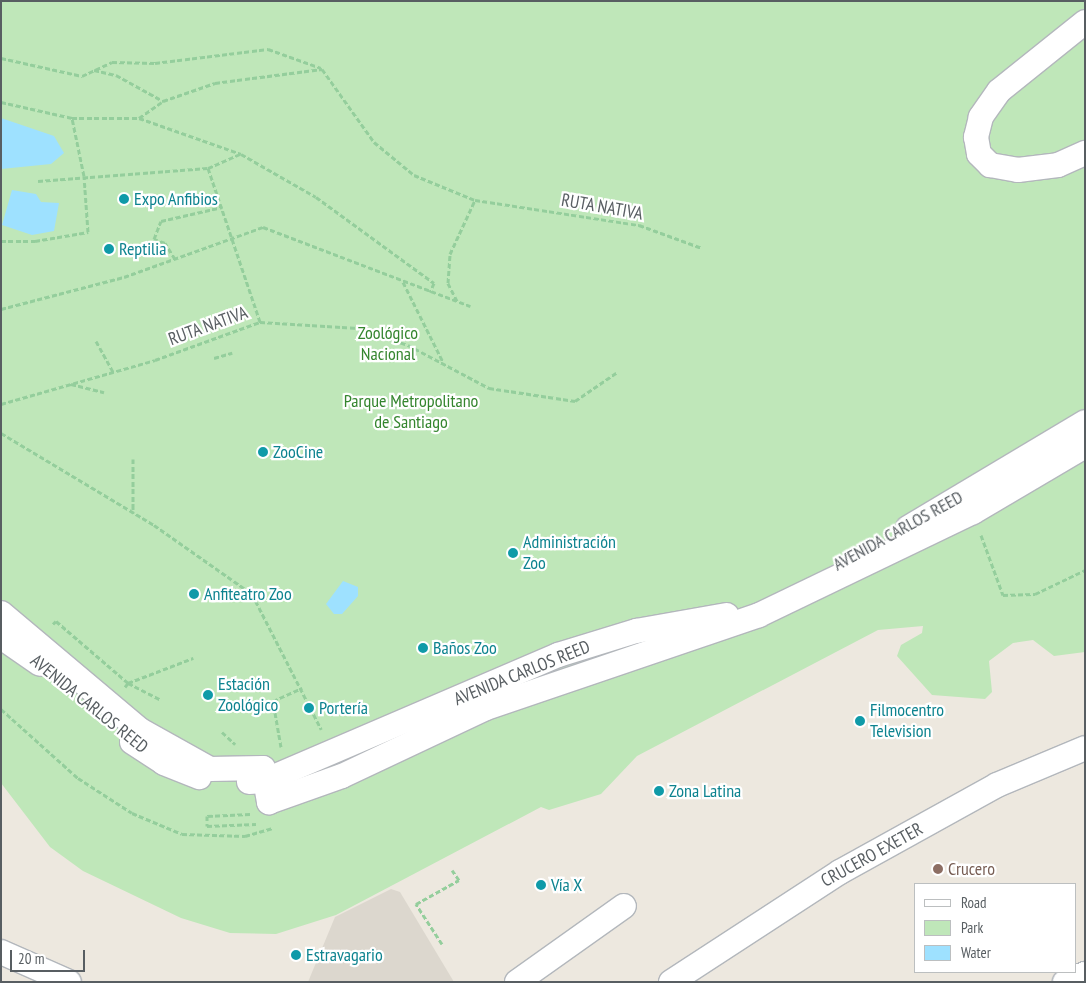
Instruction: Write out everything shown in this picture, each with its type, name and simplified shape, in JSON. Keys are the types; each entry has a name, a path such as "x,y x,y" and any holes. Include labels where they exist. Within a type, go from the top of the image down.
{"street":[{"path":"1085,22 999,91 981,117 976,137 978,154 990,165 1018,170 1058,165 1085,153"},
{"name":"AVENIDA CARLOS REED","path":"1,637 22,648 121,734 164,763 208,781 264,794 286,772 558,655 636,631 735,613 902,531 1085,422"},
{"path":"1,613 140,730 210,769 264,794 342,776 486,708 759,615 972,512 1085,446"},
{"name":"CRUCERO EXETER","path":"671,982 848,868 997,786 1085,748"},
{"path":"517,982 624,906"},
{"path":"1,952 69,982"},
{"path":"1065,982 1085,974"}],"path":[{"path":"1,58 60,74 82,76 125,60 155,63 268,49 322,69"},
{"path":"139,118 164,101 215,83 322,69"},
{"name":"RUTA NATIVA","path":"322,69 374,142 414,174 475,200 639,225 702,248"},
{"path":"94,70 116,75 164,101"},
{"path":"1,102 72,118 139,118 241,154 316,197 434,283 430,292"},
{"path":"1,241 35,241 88,232 84,176 72,118"},
{"path":"38,181 208,168 241,154"},
{"path":"208,168 234,240 260,322"},
{"path":"458,301 448,283 450,254 475,200"},
{"path":"175,259 165,243 154,239 161,222 222,207"},
{"path":"1,309 175,259 234,240 263,227 470,306"},
{"path":"403,281 444,363"},
{"name":"RUTA NATIVA","path":"1,404 113,372 260,322 358,328 444,363 489,388 575,401 616,373"},
{"path":"96,341 113,372"},
{"path":"214,358 232,353"},
{"path":"71,384 104,392"},
{"path":"1,433 133,513 252,594 302,688 315,718"},
{"path":"133,460 133,513"},
{"path":"972,512 1003,595 1035,594 1085,570"},
{"path":"86,646 128,683 193,658"},
{"path":"286,772 273,701 302,688"},
{"path":"1,708 78,778 132,813 182,834 245,836 279,826"},
{"path":"222,732 242,750"},
{"path":"264,794 207,826 207,816 270,814 264,794"},
{"path":"442,944 416,904 459,880 452,870"}],"shaded area":[{"path":"391,889 400,892 454,982 308,982 335,917"}],"green space":[{"name":"Parque Metropolitano de Santiago","path":"1,1 1085,1 1085,652 1054,656 1033,640 1013,643 989,661 992,692 985,699 932,695 897,656 901,645 922,633 923,626 878,630 637,756 601,794 549,810 541,807 336,915 276,934 230,933 181,918 83,871 50,847 1,783"}],"water":[{"path":"1,118 54,136 64,153 51,164 1,169"},
{"path":"12,190 36,194 41,202 59,203 54,231 32,235 2,225"},
{"path":"343,581 358,587 358,596 342,614 334,614 326,604"}],"place":[{"name":"Expo Anfibios","path":"124,199"},
{"name":"Reptilia","path":"109,249"},
{"name":"ZooCine","path":"263,452"},
{"name":"Administración Zoo","path":"513,553"},
{"name":"Anfiteatro Zoo","path":"194,594"},
{"name":"Baños Zoo","path":"423,648"},
{"name":"Estación Zoológico","path":"208,695"},
{"name":"Portería","path":"309,708"},
{"name":"Filmocentro Television","path":"860,721"},
{"name":"Zona Latina","path":"659,791"},
{"name":"Crucero","path":"938,869"},
{"name":"Vía X","path":"541,885"},
{"name":"Estravagario","path":"296,955"}],"park label":[{"name":"Zoológico Nacional","path":"388,344"}]}
